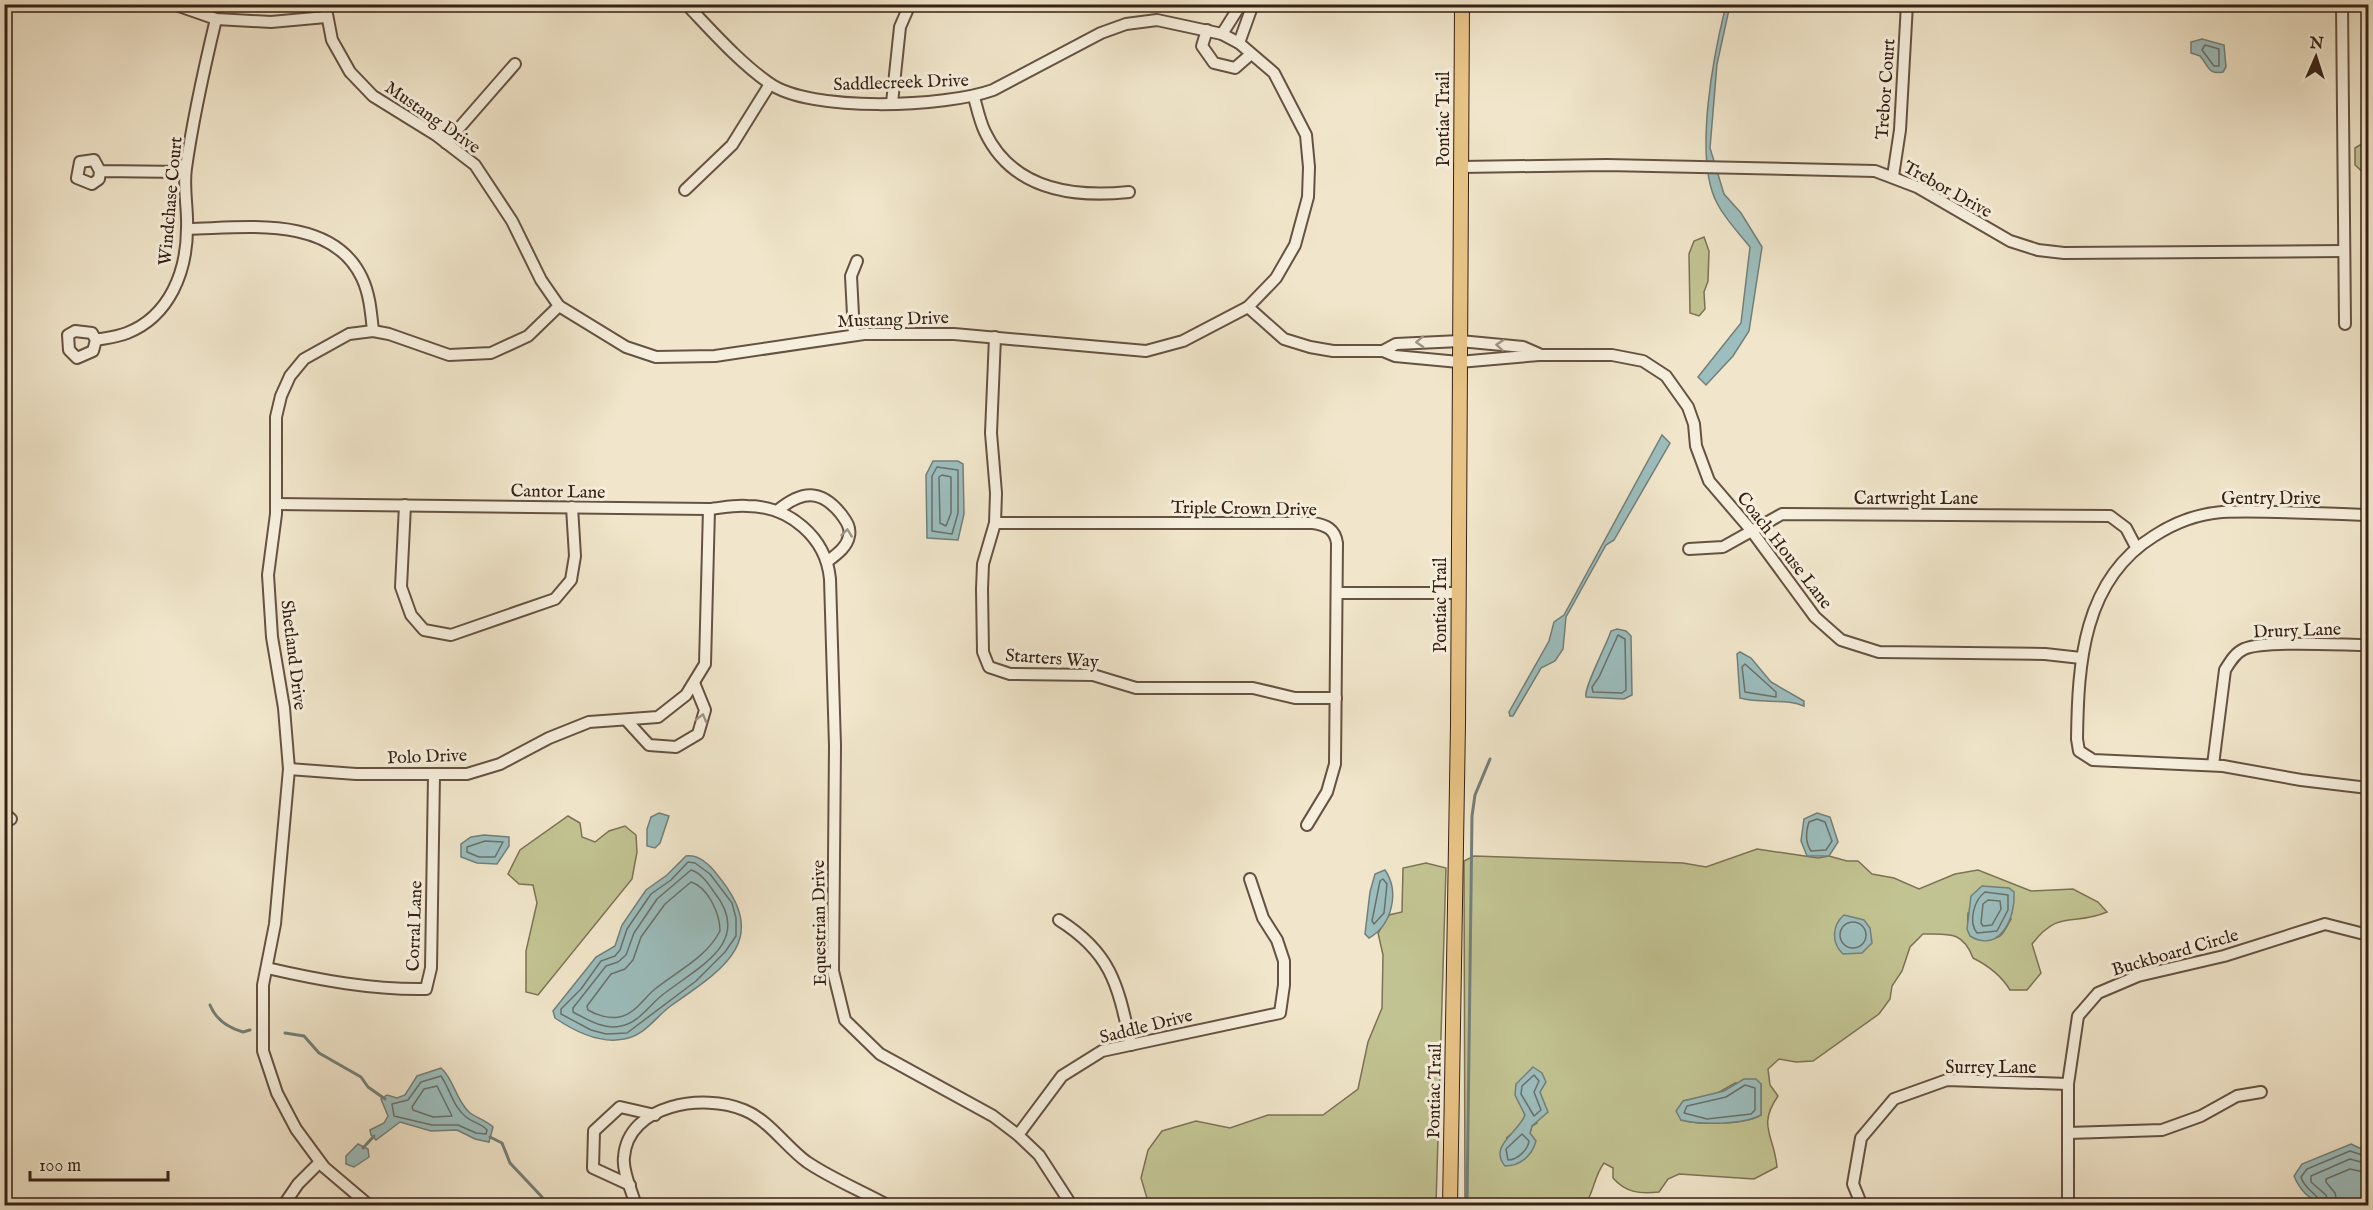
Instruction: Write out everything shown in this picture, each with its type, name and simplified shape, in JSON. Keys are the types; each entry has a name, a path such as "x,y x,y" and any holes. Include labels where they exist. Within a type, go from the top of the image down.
{"main road":[{"name":"Pontiac Trail","path":"1450,1206 1458,593 1462,4"}],"street":[{"path":"172,4 216,20 271,22 326,17"},
{"name":"Mustang Drive","path":"325,4 332,40 350,72 373,96 446,143 475,165 512,221 541,280 559,306 626,347 656,357 715,356 854,334 954,334 1146,351 1183,341 1248,307 1276,278 1295,245 1308,197 1309,166 1306,135 1292,103 1274,73 1239,43"},
{"name":"Saddlecreek Drive","path":"686,4 770,84 819,102 892,103 974,97 993,90 1101,33 1126,24 1156,20 1222,34 1239,43"},
{"path":"892,103 900,27 910,4"},
{"path":"1222,34 1241,4"},
{"path":"1239,43 1253,4"},
{"name":"Trebor Court","path":"1893,176 1900,130 1907,4"},
{"path":"2342,4 2345,324"},
{"name":"Windchase Court","path":"96,340 128,333 152,318 175,291 184,264 188,229 185,172 198,97 216,20"},
{"path":"1207,30 1202,46 1214,63 1235,68 1251,54"},
{"path":"446,143 515,64"},
{"path":"686,190 732,145 770,84"},
{"path":"974,97 985,133 1015,172 1047,188 1100,195 1129,192"},
{"name":"Trebor Drive","path":"1460,167 1724,167 1875,171 1917,187 1995,234 2038,250 2064,253 2344,251"},
{"path":"100,171 185,172"},
{"path":"188,229 301,230 328,242 347,258 362,276 370,303 374,331"},
{"path":"854,334 851,276 857,261"},
{"name":"Shetland Drive","path":"370,1206 320,1162 296,1129 277,1093 264,1051 263,985 275,924 289,769 284,708 272,637 268,575 276,504 276,417 280,396 290,376 304,358 349,334 374,331 389,334 449,355 491,353 528,336 559,306"},
{"path":"1248,307 1284,339 1310,348 1333,351 1383,351"},
{"name":"Starters Way","path":"995,337 991,432 996,493 995,523 983,564 982,589 983,652 989,667 1010,674 1093,675 1136,688 1253,688 1295,698 1336,698"},
{"name":"Coach House Lane","path":"1383,351 1396,344 1460,341 1523,347 1539,355"},
{"name":"Coach House Lane","path":"1383,351 1395,356 1460,362 1539,355 1626,356 1643,361 1666,376 1688,407 1694,424 1696,446 1709,481 1751,530 1824,628 1841,640 1857,647 1879,652 2045,654 2081,658"},
{"path":"806,495 820,496 832,503 848,523 849,536 844,548 828,561 820,546 801,524 777,511 791,499 806,495"},
{"name":"Cantor Lane","path":"276,504 709,509 748,505 777,511"},
{"path":"405,505 401,587 411,615 424,630 451,635 555,599 571,580 574,564 572,507"},
{"name":"Polo Drive","path":"289,769 434,775 466,774 500,765 549,738 589,722 627,722 658,717 686,695 705,664 709,509"},
{"name":"Gentry Drive","path":"2212,765 2104,762 2085,758 2079,751 2078,702 2081,658 2090,619 2110,574 2136,547 2177,522 2221,512 2368,515"},
{"name":"Cartwright Lane","path":"1689,549 1723,547 1782,514 2110,516 2126,528 2136,547"},
{"name":"Triple Crown Drive","path":"995,523 1323,524 1336,537 1335,764 1327,792 1307,825"},
{"name":"Equestrian Drive","path":"828,561 835,746 833,971 845,1020 880,1054 993,1116 1018,1135 1039,1155 1072,1206"},
{"path":"1337,593 1458,593"},
{"name":"Drury Lane","path":"2212,765 2226,670 2233,657 2243,650 2268,645 2368,645"},
{"path":"627,722 649,745 676,747 698,734 705,710 694,683"},
{"path":"2212,765 2368,788"},
{"name":"Corral Lane","path":"267,968 320,980 400,989 426,989 430,968 434,775"},
{"name":"Saddle Drive","path":"1018,1135 1062,1076 1102,1052 1280,1013 1284,985 1284,961 1278,940 1263,918 1250,879"},
{"path":"1059,920 1078,932 1104,961 1118,987 1131,1045"},
{"name":"Buckboard Circle","path":"2068,1206 2068,1084 2078,1016 2098,993 2138,976 2224,956 2325,924 2368,935"},
{"name":"Surrey Lane","path":"1862,1206 1853,1184 1861,1138 1894,1099 1947,1080 2068,1084"},
{"path":"2068,1133 2162,1130 2201,1116 2237,1096 2260,1092"},
{"path":"636,1206 623,1158 628,1140 639,1123 655,1114 686,1103 719,1103 745,1110 807,1162 889,1206"},
{"path":"630,1185 593,1168 594,1131 620,1107 655,1114"},
{"path":"283,1206 298,1184 320,1162"}],"green space":[{"path":"2368,140 2368,177 2355,165 2355,148"},
{"path":"1704,237 1709,251 1708,281 1704,292 1705,309 1699,316 1690,313 1689,254 1694,241"},
{"path":"568,816 580,823 582,837 595,842 609,831 625,826 636,835 637,852 632,879 538,995 526,992 526,951 537,903 533,885 519,884 508,874 520,850"},
{"path":"1757,849 1818,858 1829,856 1847,861 1858,861 1872,874 1894,878 1919,889 1955,874 1978,870 2031,891 2073,889 2098,902 2107,912 2059,922 2042,933 2032,944 2041,973 2027,990 2010,990 1994,971 1973,958 1965,943 1960,939 1948,934 1923,934 1910,947 1902,971 1892,986 1890,999 1879,1014 1813,1061 1796,1062 1779,1059 1768,1069 1770,1085 1778,1096 1772,1106 1768,1123 1777,1167 1754,1179 1679,1174 1668,1179 1659,1192 1646,1193 1623,1187 1613,1178 1613,1168 1604,1163 1585,1205 1465,1205 1464,861 1474,856 1683,863 1706,867","holes":["1968,913 2011,919 2003,932 1995,939 1979,939 1971,936 1969,932","1735,1083 1761,1084 1761,1115 1744,1121 1722,1123 1681,1120 1683,1101 1716,1094","1521,1106 1537,1123 1532,1126 1530,1133 1506,1138 1521,1127 1525,1115"]},
{"path":"1426,863 1446,868 1436,1205 1149,1205 1141,1178 1148,1150 1162,1131 1196,1121 1230,1128 1268,1115 1323,1115 1358,1089 1368,1042 1382,1008 1383,955 1378,933 1389,915 1402,912 1403,868"}],"water":[{"path":"1726,5 1730,5 1717,64 1710,148 1724,194 1741,213 1762,247 1749,331 1733,356 1706,385 1698,377 1741,323 1750,247 1717,203 1710,184 1707,160 1708,105 1716,50"},
{"path":"2202,39 2224,45 2226,67 2223,72 2212,71 2200,56 2191,53 2191,42"},
{"path":"1662,435 1670,443 1614,540 1606,545 1566,617 1563,649 1555,661 1541,668 1513,716 1510,716 1509,712 1549,641 1554,622 1564,615"},
{"path":"933,461 958,461 963,464 964,514 958,540 927,538 926,475"},
{"path":"1617,629 1626,631 1631,636 1632,695 1624,699 1586,697 1588,685 1611,631"},
{"path":"1740,652 1751,658 1771,682 1804,701 1804,706 1789,702 1740,698 1737,654"},
{"path":"659,813 669,816 660,843 655,848 647,846 647,829 651,817"},
{"path":"1817,813 1830,817 1838,842 1829,856 1807,856 1801,841 1804,819"},
{"path":"484,835 509,837 509,846 497,864 477,863 461,857 461,844 471,837"},
{"path":"686,856 700,859 712,869 734,899 741,918 741,935 724,965 666,1009 644,1030 631,1037 615,1040 597,1038 579,1032 555,1018 553,1011 596,957 615,946 622,925 646,890 667,875"},
{"path":"1385,870 1392,888 1391,907 1383,925 1369,938 1365,934 1370,892 1375,874"},
{"path":"1982,886 2009,888 2014,892 2009,922 1998,937 1990,940 1970,936 1967,929 1971,896"},
{"path":"1844,915 1864,920 1870,928 1872,943 1862,953 1843,954 1836,945 1835,929"},
{"path":"1533,1067 1542,1073 1546,1082 1540,1092 1548,1112 1532,1126 1530,1133 1536,1141 1528,1156 1516,1164 1505,1166 1501,1159 1502,1146 1525,1115 1515,1095 1516,1084"},
{"path":"441,1068 449,1078 464,1107 493,1127 489,1142 475,1139 457,1130 431,1131 400,1122 376,1140 370,1130 384,1123 388,1116 381,1099 387,1095 397,1098 405,1095 417,1076"},
{"path":"1744,1079 1756,1079 1761,1084 1761,1115 1744,1121 1722,1123 1681,1120 1676,1111 1683,1101 1724,1091"},
{"path":"358,1144 368,1149 369,1157 354,1167 346,1164 346,1156"},
{"path":"2351,1144 2368,1152 2368,1205 2324,1204 2307,1195 2294,1176 2302,1164"}],"waterway":[{"path":"1467,1206 1472,816 1475,795 1490,759"},
{"path":"210,1005 219,1019 228,1026 243,1032 250,1030"},
{"path":"285,1033 304,1036 319,1053 361,1077 368,1087 385,1099"},
{"path":"363,1148 374,1136"},
{"path":"490,1137 502,1143 510,1163 542,1197 543,1206"}]}
